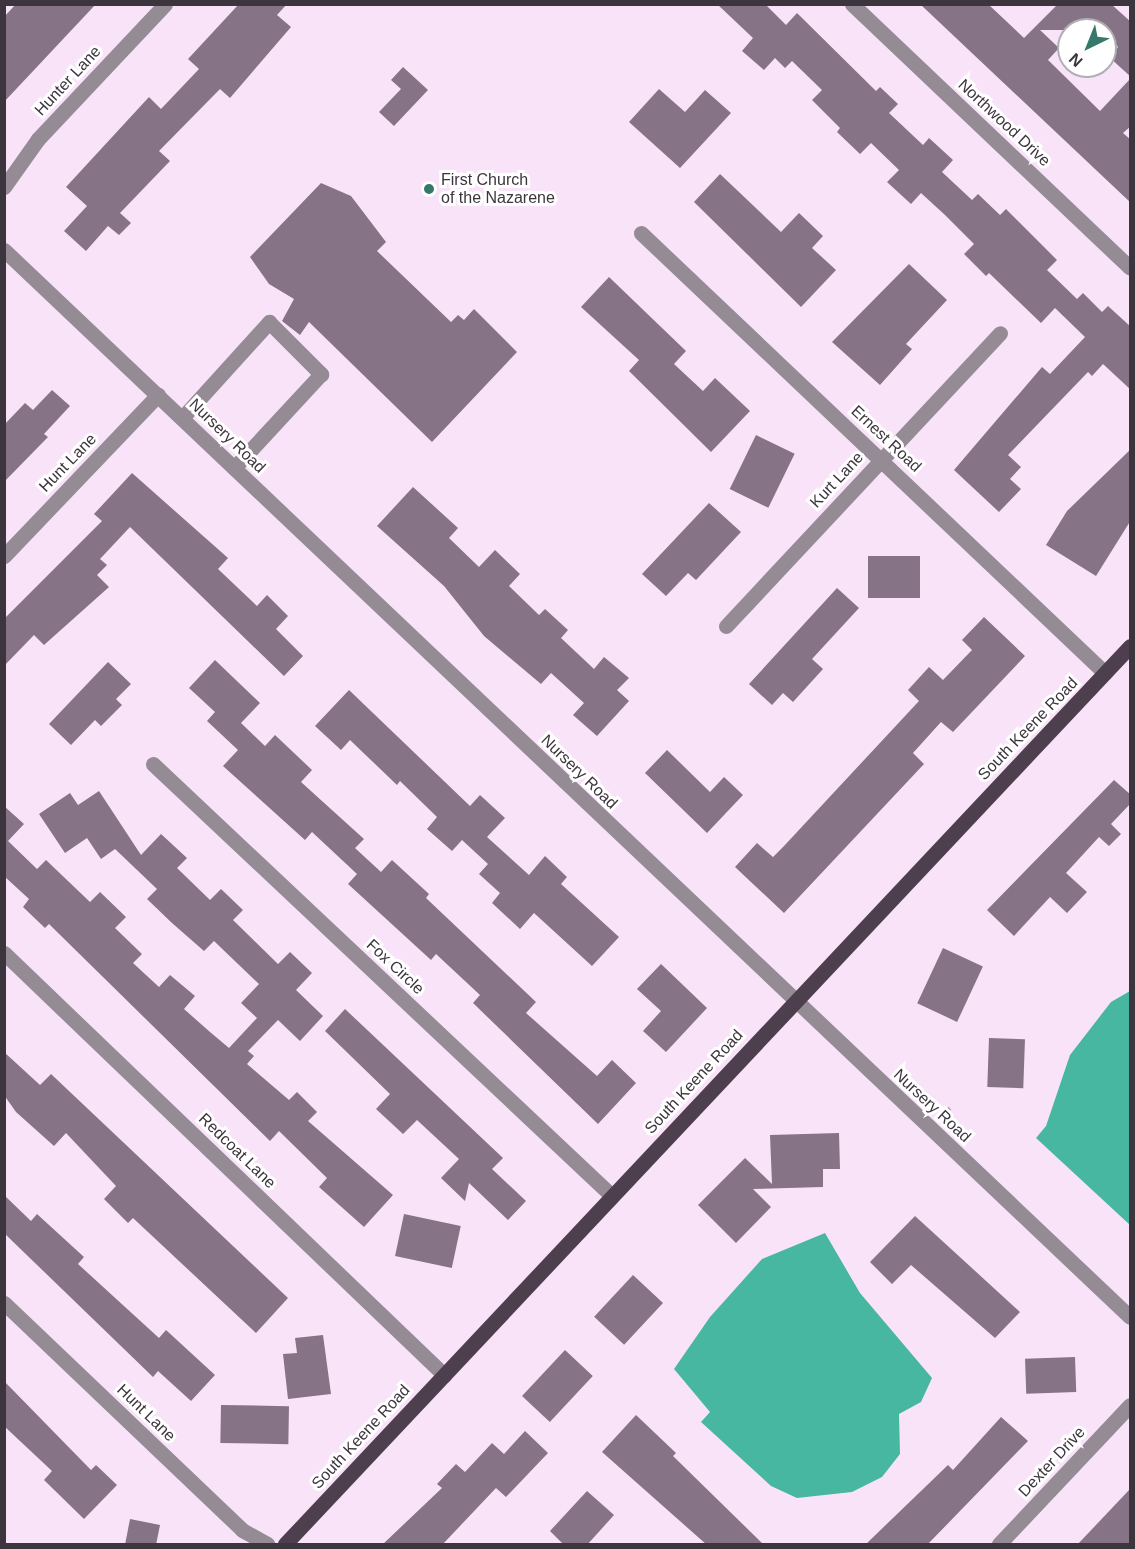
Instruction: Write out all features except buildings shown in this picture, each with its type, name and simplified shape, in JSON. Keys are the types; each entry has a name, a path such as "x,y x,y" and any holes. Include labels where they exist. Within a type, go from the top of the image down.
{"main road":[{"name":"South Keene Road","path":"285,1545 794,1001 1131,646"}],"street":[{"name":"Hunter Lane","path":"4,187 38,139 165,4"},
{"name":"Northwood Drive","path":"852,4 1131,268"},
{"name":"Ernest Road","path":"641,233 1105,674"},
{"name":"Nursery Road","path":"4,250 794,1001 1131,1317"},
{"path":"182,418 268,322 321,374 234,468"},
{"name":"Kurt Lane","path":"726,626 1000,333"},
{"name":"Hunt Lane","path":"4,556 158,395"},
{"name":"Fox Circle","path":"153,764 612,1196"},
{"name":"Redcoat Lane","path":"4,953 444,1375"},
{"name":"Hunt Lane","path":"4,1303 242,1530 267,1545"},
{"name":"Dexter Drive","path":"999,1545 1131,1405"}],"shaded area":[{"path":"1130,991 1130,1225 1036,1138 1046,1126 1070,1055 1111,1002"},
{"path":"825,1233 860,1293 932,1378 921,1402 899,1414 900,1454 882,1477 852,1492 797,1498 771,1486 701,1422 710,1412 674,1369 710,1317 762,1259"}],"place":[{"name":"First Church of the Nazarene","path":"429,189"}]}
